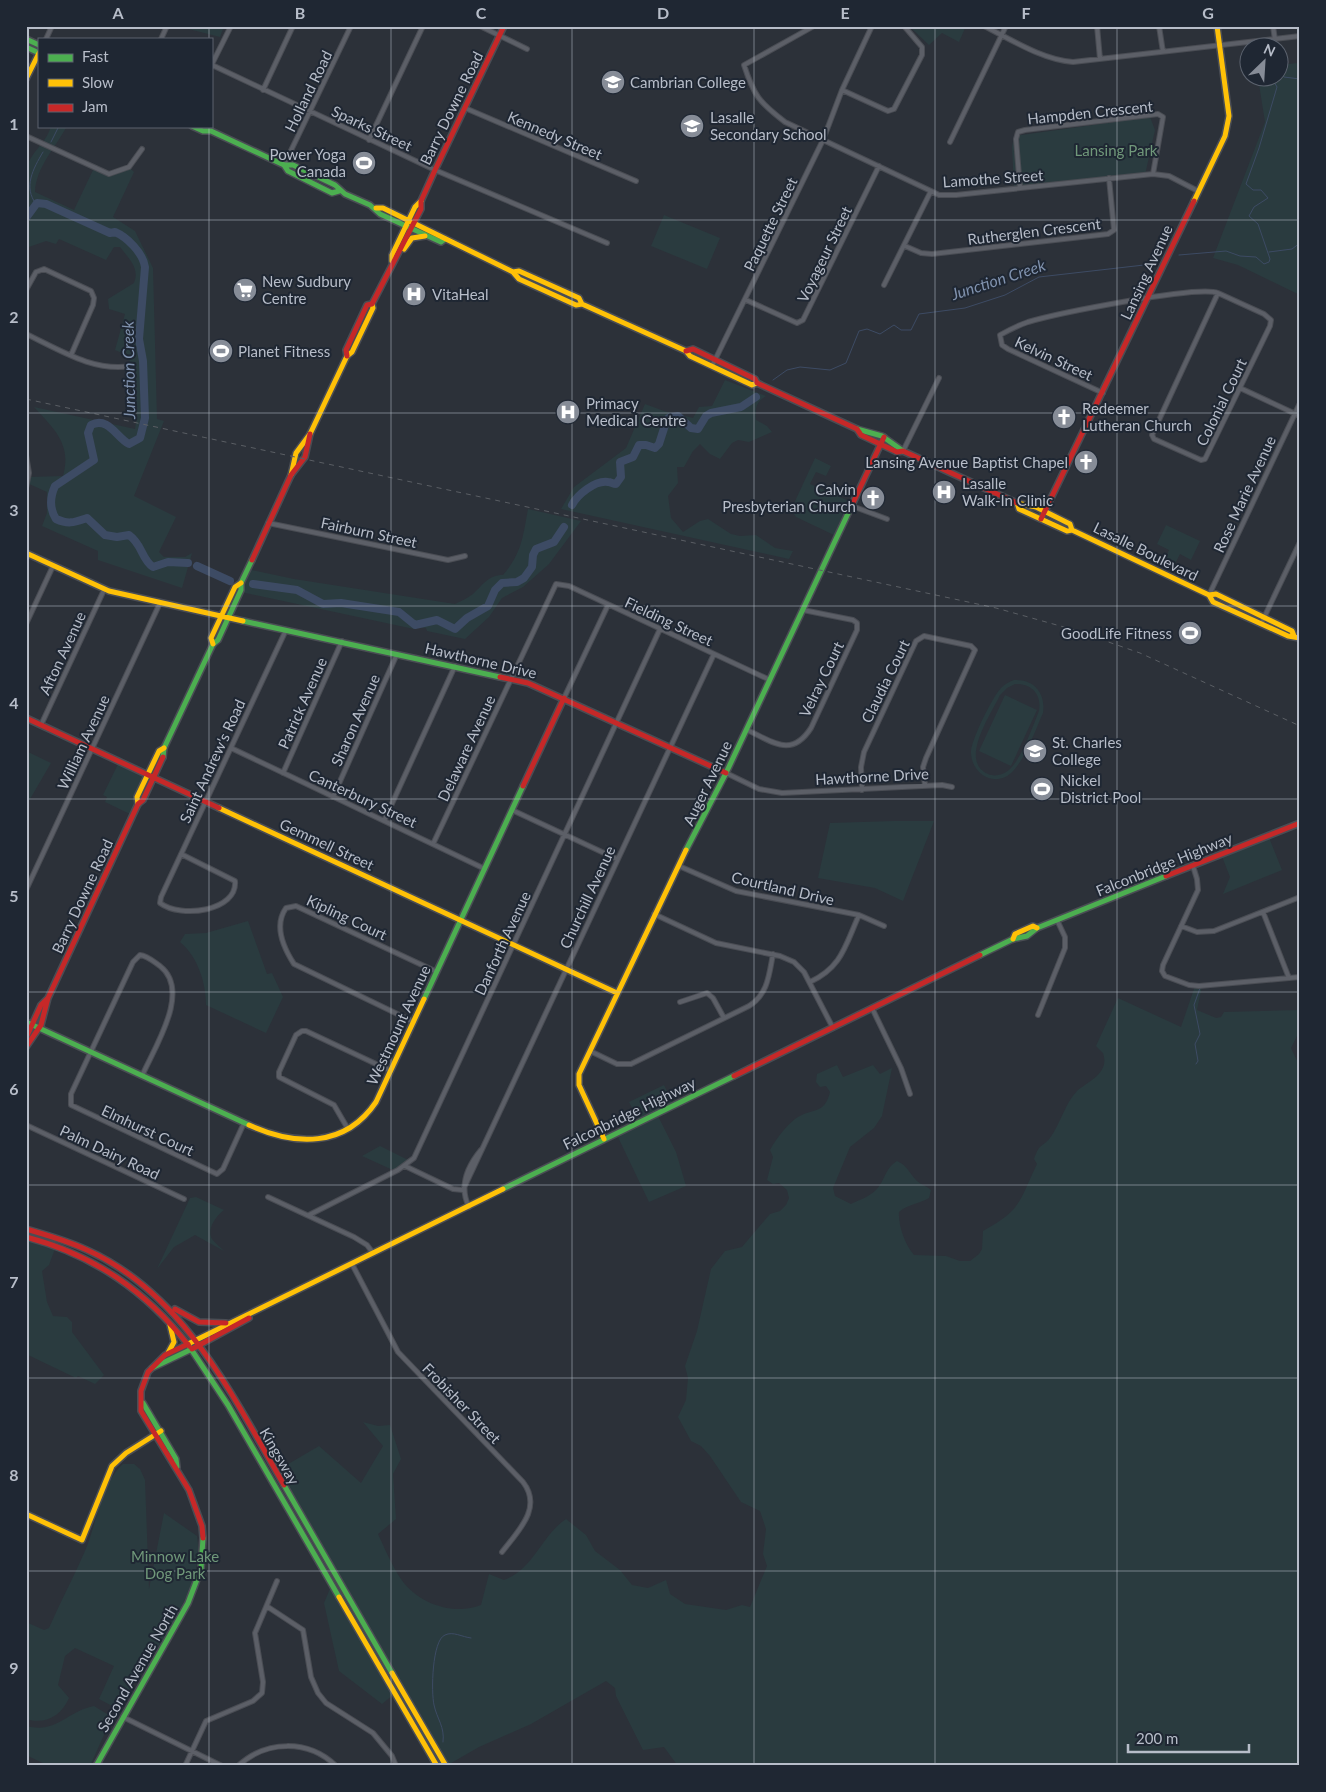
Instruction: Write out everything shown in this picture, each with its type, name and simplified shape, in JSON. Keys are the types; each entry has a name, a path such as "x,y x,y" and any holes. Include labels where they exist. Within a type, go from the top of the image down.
{"main road":[{"name":"Barry Downe Road","path":"213,644 211,638 235,587 241,582 291,475 290,468 304,439 310,434 347,356 346,350 367,305 372,304 392,261 398,254 415,207 421,201 504,26"},
{"name":"Lansing Avenue","path":"1041,519 1225,136 1229,116 1218,26"},
{"path":"26,39 38,45"},
{"path":"26,47 38,53"},
{"path":"26,79 38,55"},
{"name":"Lasalle Boulevard","path":"196,128 202,131 210,128 284,165 288,171 332,193 339,191 376,208 383,208 513,272 519,271 579,298 582,304 686,351 690,356 752,385 757,383"},
{"name":"Lasalle Boulevard","path":"376,208 380,214 440,242 445,239"},
{"path":"390,218 397,225 401,236"},
{"name":"Barry Downe Road","path":"392,261 392,255 401,236 408,227"},
{"path":"398,254 414,237 429,236"},
{"name":"Lasalle Boulevard","path":"686,351 693,349 715,359 755,379 757,383 857,429 861,435 897,452 904,452 1017,503 1022,502 1070,524 1072,530"},
{"name":"Lasalle Boulevard","path":"857,429 864,428 899,444 904,452"},
{"name":"Auger Avenue","path":"604,1139 578,1081 579,1074 654,914 747,730 884,438"},
{"name":"Lasalle Boulevard","path":"1017,503 1019,508 1041,519 1067,531 1072,530 1209,595 1216,594 1292,631 1297,637"},
{"name":"Hawthorne Drive","path":"26,553 104,590 221,617 342,641 534,685 726,773"},
{"name":"Barry Downe Road","path":"27,1046 26,1038 41,1005 48,998 138,804 143,800 154,778 164,755 164,748 213,644 218,640 242,590 241,582"},
{"name":"Lasalle Boulevard","path":"1209,595 1213,602 1288,636 1297,637"},
{"name":"Westmount Avenue","path":"26,1022 272,1135 302,1141 326,1138 348,1129 371,1112 564,698"},
{"name":"Gemmell Street","path":"26,718 618,993"},
{"name":"Barry Downe Road","path":"138,804 137,797 147,775 159,751 164,748"},
{"name":"Falconbridge Highway","path":"188,1344 1013,939 1015,934 1033,926 1037,928 1300,823"},
{"name":"Barry Downe Road","path":"27,1046 32,1041 48,1008 48,998"},
{"name":"Kingsway","path":"26,1229 70,1242 100,1256 142,1282 162,1300 201,1345 446,1766"},
{"name":"Kingsway","path":"26,1237 68,1250 109,1269 136,1289 170,1323 192,1349 304,1534 437,1766"},
{"path":"162,1300 199,1324 215,1325 231,1322"},
{"name":"Falconbridge Highway","path":"192,1349 234,1328 256,1312"},
{"path":"168,1353 174,1342 170,1323"},
{"name":"Second Avenue North","path":"177,1467 170,1462 141,1411 143,1403 142,1386 151,1368 159,1358 188,1344"},
{"path":"151,1368 192,1349"},
{"name":"Second Avenue North","path":"96,1766 188,1604 201,1569 202,1526 189,1490 177,1467 176,1459 143,1403"},
{"path":"26,1514 82,1540 112,1466 126,1453 161,1431"}],"street":[{"path":"46,38 52,26"},
{"path":"161,38 167,26"},
{"path":"212,64 231,26"},
{"path":"263,90 293,26"},
{"name":"Holland Road","path":"284,165 351,26"},
{"path":"369,140 423,26"},
{"path":"480,26 526,48"},
{"name":"Lamothe Street","path":"814,26 744,65 753,92 766,108 786,122 931,192 939,195 956,195 1153,174 1169,176 1198,191"},
{"name":"Paquette Street","path":"712,366 823,140 842,90 872,26"},
{"path":"842,90 888,111 894,109 922,55 922,47 904,26"},
{"path":"984,26 1060,61 1100,59 1238,44"},
{"path":"950,142 1006,26"},
{"path":"1097,26 1100,59"},
{"path":"1159,26 1162,52"},
{"path":"1288,38 1300,36"},
{"name":"Sparks Street","path":"212,66 435,170 607,243"},
{"name":"Kennedy Street","path":"465,108 636,182"},
{"name":"Hampden Crescent","path":"1020,188 1016,139 1018,132 1158,114 1163,117 1153,174"},
{"path":"26,136 110,174 129,166 142,149"},
{"name":"Voyageur Street","path":"746,300 796,323 803,320 878,166"},
{"name":"Rutherglen Crescent","path":"905,246 921,253 932,254 1108,234 1114,230 1109,178"},
{"path":"884,285 931,192"},
{"path":"26,290 36,272 44,269 91,291 94,298 94,306 70,355"},
{"path":"1148,299 1188,292 1212,291 1218,293"},
{"name":"Colonial Court","path":"1218,293 1264,314 1271,320 1206,459 1196,458 1154,438 1152,435 1218,293"},
{"name":"Kelvin Street","path":"1103,393 1008,349 999,340 1000,335 1027,322 1148,299"},
{"path":"26,334 70,355 104,367 131,366"},
{"path":"904,452 939,378"},
{"path":"1240,388 1300,416"},
{"name":"Rose Marie Avenue","path":"1209,595 1300,403"},
{"path":"26,454 30,473 26,488"},
{"path":"852,506 887,519"},
{"name":"Fairburn Street","path":"268,523 448,560 465,556"},
{"path":"1261,624 1300,542"},
{"path":"26,624 53,566"},
{"name":"Fielding Street","path":"559,583 770,680"},
{"name":"Delaware Avenue","path":"433,844 552,588 559,583"},
{"name":"Afton Avenue","path":"41,725 104,590"},
{"name":"William Avenue","path":"26,890 160,603"},
{"name":"Westmount Avenue","path":"564,698 608,605"},
{"name":"Velray Court","path":"747,730 781,745 792,745 800,742 811,728 857,630 857,624 853,620 803,610"},
{"name":"Danforth Avenue","path":"309,1215 405,1166 416,1154 660,629"},
{"name":"Saint Andrew's Road","path":"181,854 234,879 235,886 222,904 198,912 180,912 160,903 181,854 286,630"},
{"name":"Claudia Court","path":"862,790 861,767 864,752 916,641 924,636 975,649 924,761 925,786"},
{"name":"Patrick Avenue","path":"283,773 342,641"},
{"name":"Sharon Avenue","path":"333,797 397,654"},
{"name":"Churchill Avenue","path":"463,1190 466,1178 714,654"},
{"path":"384,821 455,666"},
{"name":"Canterbury Street","path":"231,748 485,869"},
{"name":"Hawthorne Drive","path":"726,773 759,789 773,793 942,785 952,787"},
{"path":"512,810 617,859"},
{"name":"Courtland Drive","path":"679,866 736,891 859,916 884,926"},
{"path":"1193,866 1198,890 1162,968 1163,974 1168,978 1199,986 1300,977"},
{"path":"1181,926 1197,932 1209,932 1300,897"},
{"name":"Kipling Court","path":"414,1022 294,964 279,928 282,916 286,908 296,906 437,972"},
{"path":"1263,912 1289,978"},
{"path":"654,914 716,943 773,954 794,962 810,982 832,1028"},
{"path":"810,982 824,975 836,964 859,916"},
{"path":"1038,1015 1065,948 1065,937 1057,920"},
{"path":"590,1051 617,1064 628,1064 749,1006 761,996 767,986 773,954"},
{"path":"92,1052 133,962 136,957 144,956 164,970 172,985 174,995 167,1020 142,1076"},
{"path":"680,1002 707,993 713,998 724,1018"},
{"path":"872,1008 901,1068 910,1094"},
{"path":"348,1129 334,1106 279,1077 279,1072 298,1032 306,1031 391,1071"},
{"name":"Elmhurst Court","path":"92,1052 70,1099 73,1108 213,1173 221,1172 244,1123"},
{"name":"Palm Dairy Road","path":"26,1125 184,1199"},
{"path":"405,1166 453,1189 463,1190 469,1207"},
{"path":"268,1198 309,1215 362,1241 373,1253"},
{"name":"Frobisher Street","path":"352,1264 398,1352 523,1482 529,1492 532,1503 529,1513 502,1552"},
{"path":"184,1766 206,1721 253,1701 262,1693 263,1682 255,1633 268,1607 277,1580"},
{"path":"268,1607 303,1630 312,1681 322,1699 373,1733 392,1756 396,1766"},
{"path":"123,1717 222,1766"},
{"path":"238,1766 262,1750 289,1746 315,1752 336,1766"}],"green space":[{"path":"177,26 224,26 220,37"},
{"path":"909,26 966,26 959,42 942,33 929,45"},
{"path":"1300,57 1300,295 1238,265 1213,258 1265,122 1260,88 1288,88 1288,64 1298,63"},
{"name":"Lansing Park","path":"1150,117 1155,130 1145,175 1014,189 1012,147 1014,136"},
{"path":"50,128 66,128 39,174 35,192 74,210 94,168 105,173 129,167 134,172 113,217 135,231 153,268 157,419 164,421 134,496 176,517 159,552 164,557 185,557 192,553 182,588 98,560 98,551 42,526 47,513 47,492 27,483 29,477 63,476 65,465 63,446 59,438 34,407 135,429 137,415 129,356 115,350 125,314 109,309 108,299 134,283 136,273 130,260 120,247 114,247 106,260 59,239 56,244 46,241 26,248 25,193 27,166"},
{"path":"664,215 720,238 707,269 651,246"},
{"path":"725,380 766,396 757,406 756,420 767,426 772,432 749,442 738,440 732,443 720,459 710,454 700,444 693,451 684,467 677,467 678,483 668,496 671,518 683,532 700,521 708,519 731,534 740,536 756,535 775,548 793,551 789,559 561,509 574,487 626,448 645,404 693,418 699,407 712,406"},
{"path":"815,458 831,466 826,476 816,472 810,484 849,501 834,535 796,517 791,510"},
{"path":"528,509 581,521 549,564 523,587 502,598 489,617 465,639 427,631 426,628 417,627 414,629 241,592 247,569 294,579 455,604 471,595 486,581 498,575 503,575 518,552"},
{"path":"1166,525 1200,541 1191,560 1180,554 1172,570 1162,565 1169,550 1157,544"},
{"path":"1014,680 1027,682 1037,689 1043,699 1043,713 1019,764 1008,776 994,779 987,777 976,768 972,761 972,747 993,700 1001,688","holes":["1015,684 1031,688 1037,695 1040,705 1039,711 1014,765 1002,774 988,774 980,768 976,759 980,736 1000,695 1007,688"]},
{"path":"1005,695 1037,710 1011,766 979,751"},
{"path":"26,751 51,763 26,806"},
{"path":"119,762 147,775 137,796 137,804 132,815 105,802 107,797 103,795"},
{"path":"934,821 903,901 875,888 818,878 830,823"},
{"path":"1268,835 1282,870 1223,894 1230,877 1221,854"},
{"path":"248,921 267,974 272,973 283,997 266,1033 206,1005 203,979 200,971 192,955 180,942 185,934 206,933"},
{"path":"1195,986 1202,986 1197,1010 1216,1018 1221,1017 1224,1012 1300,1010 1300,1030 1291,1048 1300,1067 1300,1766 678,1766 664,1747 643,1750 616,1696 615,1688 606,1681 531,1724 479,1747 446,1766 278,1470 319,1446 361,1483 383,1446 363,1422 378,1426 390,1425 401,1459 393,1474 396,1519 378,1534 395,1569 408,1588 437,1606 460,1609 481,1605 489,1574 504,1580 514,1575 523,1568 557,1526 566,1519 586,1535 595,1551 620,1570 632,1585 648,1588 666,1580 670,1594 685,1604 726,1610 742,1605 750,1607 767,1566 763,1554 766,1529 760,1511 741,1502 710,1456 701,1446 691,1441 678,1417 686,1400 688,1378 685,1366 697,1331 711,1269 725,1251 742,1247 770,1214 780,1211 786,1205 789,1198 787,1190 779,1183 773,1184 767,1180 773,1157 770,1150 781,1133 795,1119 824,1105 830,1092 826,1086 820,1087 816,1082 817,1074 837,1065 843,1077 873,1065 880,1074 892,1068 882,1116 874,1128 850,1147 833,1188 835,1196 851,1204 867,1196 879,1186 890,1167 897,1161 906,1167 914,1178 931,1190 929,1198 906,1207 899,1212 901,1229 911,1251 914,1255 946,1256 960,1261 970,1261 982,1249 983,1231 996,1224 1018,1204 1037,1164 1034,1159 1038,1150 1054,1133 1073,1096 1097,1076 1104,1066 1103,1053 1096,1046 1118,998 1181,1027"},
{"path":"664,1085 674,1105 657,1114 676,1152 686,1186 649,1202 616,1133 639,1122 629,1102"},
{"path":"380,1146 410,1161 395,1171 362,1156"},
{"path":"196,1197 224,1210 218,1215 210,1231 212,1239 224,1251 195,1235 174,1247 157,1269 190,1198"},
{"path":"26,1237 56,1246 49,1265 42,1271 47,1302 53,1316 67,1317 72,1322 72,1332 104,1375 95,1384 78,1376 76,1378 26,1354"},
{"name":"Minnow Lake Dog Park","path":"123,1464 134,1464 140,1469 145,1480 149,1589 164,1513 197,1536 197,1564 190,1589 161,1643 116,1708 99,1699 114,1666 75,1648 65,1656 58,1685 69,1698 62,1710 46,1720 33,1721 26,1719 26,1622 44,1630 49,1628 85,1551 105,1493 116,1472"},
{"path":"332,1584 393,1695 382,1704 339,1671 324,1603"},
{"path":"94,1706 112,1717 90,1766 49,1766 26,1755 26,1726 37,1728 54,1725 76,1712"}],"waterway":[{"path":"1288,78 1300,79"},
{"path":"1179,255 1226,251 1240,256 1256,257 1264,264 1269,262 1270,259 1258,224 1249,216 1254,207 1268,198 1261,190 1253,190 1246,184 1277,88"},
{"path":"51,142 58,128"},
{"path":"36,204 32,198 30,185 33,171 43,152"},
{"name":"Junction Creek","path":"26,218 37,203 46,204 110,233 115,232 134,246 141,256 145,267 139,339 143,361 145,418 140,438 129,444 107,425 102,423 91,425 88,433 94,460 55,486 51,502 52,511 56,519 61,521 75,522 87,518 105,535 117,537 129,535 134,539 146,560 153,567 168,562 188,563"},
{"name":"Junction Creek","path":"1269,252 1292,249 1300,243"},
{"name":"Junction Creek","path":"773,380 787,370 800,367 830,370 846,363 859,331 867,329 880,334 894,325 901,330 911,330 919,314 965,308 1005,295 1039,277 1144,265 1152,262"},
{"name":"Junction Creek","path":"572,505 582,493 598,483 609,482 616,484 621,477 620,462 633,457 639,445 655,448 659,444 667,419 670,417 678,416 691,428 698,429 706,416 711,413 741,407 756,397"},
{"name":"Junction Creek","path":"253,584 297,590 323,604 341,603 399,612 415,625 437,620 455,629 467,618 488,606 495,590 502,583 517,582 524,578 532,567 533,555 536,549 554,542 564,527"},
{"name":"Junction Creek","path":"197,566 230,581"},
{"path":"1196,1064 1198,1061 1195,1044 1200,1034 1194,1005 1200,988"},
{"path":"443,1742 443,1732 433,1698 433,1678 437,1646 441,1639 448,1634 471,1638"}],"railway":[{"path":"26,399 996,608 1071,629 1140,653 1300,726"}],"traffic: fast":[{"path":"26,39 38,45"},
{"path":"26,47 38,53"},
{"path":"196,128 203,131 211,131 284,165 293,165 335,185 345,194 370,205 380,214 441,242 445,239"},
{"path":"284,165 288,171 332,193 339,191"},
{"path":"857,429 882,436 903,451"},
{"path":"686,850 726,773 852,505"},
{"path":"163,757 164,748 213,644 218,640 241,590 241,583 252,560"},
{"path":"243,621 500,677"},
{"path":"424,999 523,786"},
{"path":"980,955 1013,939 1027,936 1037,928 1166,876"},
{"path":"26,1022 249,1125"},
{"path":"503,1189 734,1076"},
{"path":"189,1346 228,1405 339,1597"},
{"path":"152,1368 192,1349"},
{"path":"143,1403 176,1459 177,1467"},
{"path":"284,1485 392,1673"},
{"path":"96,1766 188,1603 201,1569 203,1538"}],"traffic: slow":[{"path":"1194,201 1225,136 1229,116 1217,26"},
{"path":"26,79 38,55"},
{"path":"392,261 392,255 415,207 421,201"},
{"path":"376,208 383,208 513,272 519,279 576,305 582,304"},
{"path":"404,249 412,238 425,236"},
{"path":"513,272 519,271 579,298 582,304 686,351 690,356 752,385 757,383"},
{"path":"291,475 296,453 310,434 347,356 352,352 373,308 372,304"},
{"path":"1017,503 1036,507 1070,524 1072,530"},
{"path":"1017,503 1019,509 1067,531 1072,530 1209,595 1216,594 1292,631 1294,636"},
{"path":"26,553 109,591 243,621"},
{"path":"213,644 211,638 235,587 241,583"},
{"path":"1209,595 1213,602 1288,636 1300,638"},
{"path":"138,804 137,797 159,751 164,748"},
{"path":"219,808 617,993"},
{"path":"604,1139 579,1085 579,1074 686,850"},
{"path":"1013,939 1015,934 1033,926 1037,928"},
{"path":"249,1125 284,1137 301,1139 318,1139 350,1128 364,1117 376,1102 424,999"},
{"path":"188,1344 503,1189"},
{"path":"168,1353 174,1342 170,1325"},
{"path":"26,1514 82,1540 112,1466 126,1453 161,1431"},
{"path":"339,1597 437,1766"},
{"path":"392,1673 446,1766"}],"traffic: jam":[{"path":"347,356 346,350 367,305 372,304 421,209 421,201 435,170 504,26"},
{"path":"1041,519 1194,201"},
{"path":"686,351 693,349 755,379 757,383 857,429 861,435 897,452 903,451 1017,503"},
{"path":"252,560 291,475 305,457 310,434"},
{"path":"852,505 884,437"},
{"path":"500,677 528,683 726,773"},
{"path":"523,786 564,698"},
{"path":"26,718 219,808"},
{"path":"26,1038 41,1005 48,998 138,804 143,800 163,757"},
{"path":"1166,876 1300,823"},
{"path":"734,1076 980,955"},
{"path":"26,1047 41,1025 48,998"},
{"path":"26,1229 87,1250 122,1269 152,1293 179,1320 203,1351 245,1417 284,1485"},
{"path":"26,1237 74,1254 117,1278 155,1308 189,1346"},
{"path":"175,1309 199,1322 226,1323"},
{"path":"192,1349 249,1318"},
{"path":"188,1344 165,1355 148,1372 141,1391 141,1411 189,1490 202,1526 203,1538"}],"place":[{"name":"Cambrian College","path":"613,82"},
{"name":"Lasalle Secondary School","path":"692,126"},
{"name":"Power Yoga Canada","path":"364,163"},
{"name":"New Sudbury Centre","path":"245,290"},
{"name":"VitaHeal","path":"414,294"},
{"name":"Planet Fitness","path":"221,351"},
{"name":"Primacy Medical Centre","path":"568,412"},
{"name":"Redeemer Lutheran Church","path":"1064,417"},
{"name":"Lansing Avenue Baptist Chapel","path":"1086,462"},
{"name":"Lasalle Walk-In Clinic","path":"944,492"},
{"name":"Calvin Presbyterian Church","path":"873,498"},
{"name":"GoodLife Fitness","path":"1190,633"},
{"name":"St. Charles College","path":"1035,751"},
{"name":"Nickel District Pool","path":"1042,789"}]}
